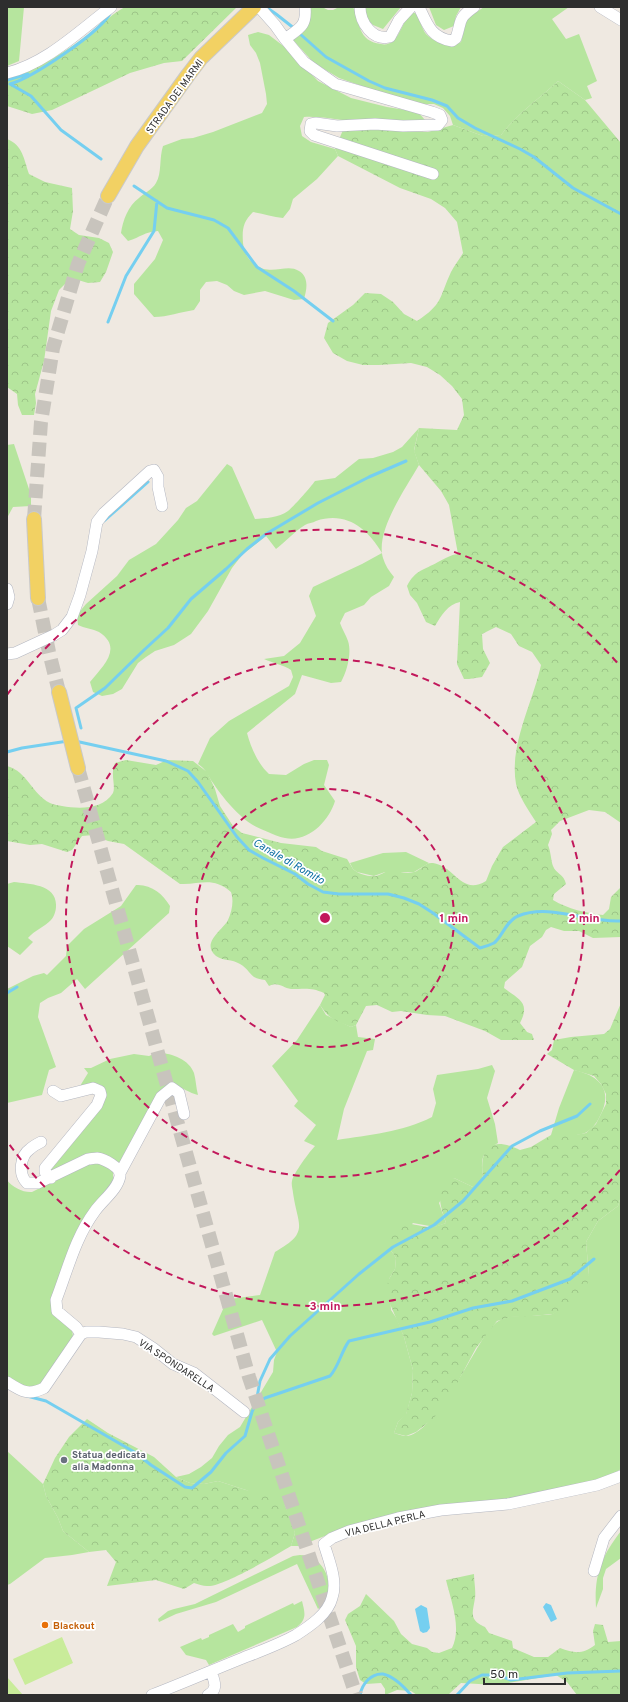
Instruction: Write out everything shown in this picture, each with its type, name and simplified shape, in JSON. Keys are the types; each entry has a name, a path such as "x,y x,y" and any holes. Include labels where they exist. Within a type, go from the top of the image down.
{"main road":[{"name":"STRADA DEI MARMI","path":"108,196 137,146 201,58 254,7"},
{"path":"34,519 38,598"},
{"path":"59,692 78,768"}],"street":[{"path":"7,73 28,66 111,7"},
{"path":"259,7 289,36 304,62 335,84 432,112 440,115 442,120 438,125 403,126 375,124 337,126 316,123 311,124 310,131 314,135 433,174"},
{"path":"289,36 302,25 306,19 305,7"},
{"path":"360,7 360,12 365,25 379,37 384,38 390,37 399,20 411,7"},
{"path":"419,7 430,30 443,38 452,41 456,38 460,21 463,16 474,7"},
{"path":"600,7 621,20"},
{"path":"7,654 15,653 62,630 72,617 80,595 92,551 97,522 104,513 150,471 154,470 158,476 158,487 162,506"},
{"path":"7,589 9,597 7,604"},
{"path":"51,1178 45,1172 45,1168 97,1105 102,1095 100,1091 93,1088 61,1096 53,1091"},
{"path":"7,1382 22,1391 31,1393 44,1388 81,1334 76,1327 57,1311 56,1300 80,1233 96,1210 110,1194 161,1097 172,1088 179,1093 184,1114"},
{"path":"41,1142 25,1154 20,1170 24,1180 31,1184 51,1178 88,1159 96,1158 111,1164 120,1173"},
{"name":"VIA SPONDARELLA","path":"81,1334 86,1332 105,1332 136,1337 173,1364 194,1373 244,1412"},
{"name":"VIA DELLA PERLA","path":"152,1695 296,1635 316,1621 332,1599 334,1589 332,1573 324,1544 332,1538 349,1531 398,1518 441,1510 508,1504 597,1485 621,1476"},
{"path":"594,1571 604,1538 621,1516"},
{"path":"208,1695 213,1692 215,1688 211,1671"}],"green space":[{"path":"7,7 24,7 19,61 7,66"},
{"path":"125,7 237,7 182,61 164,63 130,73 52,110 32,114 7,106 7,78 30,70 63,52 97,28 116,12"},
{"path":"310,7 322,7 328,10 333,10 339,7 353,7 364,35 373,42 384,44 390,43 396,38 406,19 412,12 417,14 423,30 429,37 438,42 457,44 461,42 466,22 469,17 484,7 569,7 552,19 566,39 579,34 597,81 587,86 592,98 585,100 558,81 521,113 501,135 483,136 453,125 450,116 443,108 434,104 413,104 339,78 314,63 293,40 305,30 310,18"},
{"path":"366,7 401,7 383,29 373,25 366,18"},
{"path":"429,7 461,7 456,16 454,26 444,30 436,25"},
{"path":"258,32 269,35 286,48 318,81 351,98 387,107 418,112 425,120 424,122 371,122 304,117 300,126 302,136 311,142 335,149 338,156 317,179 293,199 290,209 283,218 253,212 245,223 243,230 243,246 248,257 260,268 272,270 289,268 299,271 306,280 304,299 294,300 265,291 244,295 217,281 206,282 200,290 200,301 194,310 154,317 134,294 134,284 155,259 163,240 158,231 128,241 121,233 123,223 129,209 135,201 150,190 156,183 159,175 163,146 182,139 193,138 213,132 262,113 267,104 266,94 260,63 256,53 250,45 248,35"},
{"path":"558,81 585,100 621,143 621,823 605,812 589,810 560,821 551,830 552,834 548,845 553,866 564,878 566,884 554,894 553,900 577,910 603,915 609,909 611,897 621,887 621,937 593,938 579,931 564,931 551,927 546,930 542,937 530,946 522,967 505,982 504,988 521,1002 524,1010 520,1023 527,1032 532,1034 534,1040 501,1040 485,1031 445,1016 401,1011 392,1012 377,1005 366,1006 356,1025 351,1027 333,1019 323,1010 320,1005 325,995 324,993 312,989 291,989 278,984 269,986 265,980 253,976 244,966 234,961 222,959 216,956 212,951 212,941 214,936 226,924 231,913 232,906 231,892 224,887 218,884 206,882 180,884 124,844 108,841 93,835 82,836 72,850 67,852 42,844 30,845 7,841 7,766 20,773 44,799 50,803 55,805 83,808 103,803 113,793 113,771 115,763 126,760 156,765 167,760 193,761 207,772 215,789 220,806 233,826 242,833 281,843 316,847 322,851 347,859 355,871 370,876 376,876 390,871 408,873 414,872 425,865 433,863 441,865 464,883 477,885 486,881 492,866 503,847 536,822 519,794 516,784 515,769 519,739 541,665 532,652 519,646 511,634 496,627 482,634 483,649 490,663 482,677 464,679 457,664 460,602 448,608 435,626 426,622 417,603 410,595 407,586 413,577 420,571 448,557 458,554 449,505 441,491 419,465 414,451 419,428 457,430 464,415 462,399 452,386 440,375 427,367 411,363 363,365 347,361 333,353 324,338 328,323 353,305 365,293 381,294 393,302 404,314 417,321 432,310 436,305 451,272 463,253 457,222 445,208 431,199 400,188 338,156 335,149 343,130 365,129 428,132 453,125 483,136 501,135 521,113"},
{"path":"7,139 20,149 29,174 45,182 72,188 73,211 70,229 79,235 99,238 109,243 113,252 106,272 100,282 88,283 78,280 67,282 59,290 51,311 44,361 35,394 36,403 34,415 22,415 18,405 17,394 7,387"},
{"path":"419,428 414,450 419,465 393,510 383,535 383,558 387,568 394,577 389,586 371,597 364,605 345,613 340,623 348,641 349,656 347,667 341,682 331,683 302,675 295,694 247,733 255,755 269,774 286,775 314,760 327,760 329,765 324,785 335,801 323,823 309,834 302,837 294,839 278,836 250,824 244,819 226,801 205,770 198,764 210,738 229,721 289,686 293,677 291,670 264,659 284,656 300,643 316,616 309,596 313,587 382,553 370,536 355,524 346,520 327,518 306,524 276,549 266,536 242,555 232,568 208,611 191,634 174,645 155,651 138,663 122,689 113,694 102,696 93,692 90,682 105,664 110,651 110,644 99,632 78,625 77,615 86,604 117,576 129,560 156,544 178,520 186,508 197,501 227,464 232,467 255,519 272,517 288,511 315,481 335,478 359,459 373,458 393,452 402,447"},
{"path":"14,444 31,495 31,506 13,507 7,518 7,445"},
{"path":"406,852 429,863 414,872 385,872 374,876 357,872 353,869 350,863 383,853"},
{"path":"14,882 41,886 47,889 52,893 56,906 55,914 52,919 28,938 33,942 20,955 7,946 7,884"},
{"path":"136,885 147,886 160,894 170,906 169,913 85,989 77,979 61,993 40,1003 38,1017 56,1067 49,1070 42,1095 7,1103 7,989 33,976 44,973 47,975 66,956 67,946 84,929 121,906"},
{"path":"621,1003 621,1196 618,1206 598,1221 586,1242 589,1275 587,1286 581,1297 553,1314 511,1317 497,1321 476,1348 454,1389 434,1418 416,1432 406,1436 394,1433 398,1422 406,1414 412,1393 413,1370 404,1337 388,1299 386,1289 389,1279 395,1269 396,1258 390,1249 387,1238 392,1230 402,1224 434,1227 446,1223 440,1198 443,1182 454,1178 475,1188 483,1179 483,1160 488,1148 501,1144 520,1150 531,1147 551,1135 575,1135 586,1133 596,1124 606,1104 606,1094 601,1084 594,1076 574,1070 547,1054 552,1050 554,1040 604,1034 610,1029"},
{"path":"320,1005 326,1015 351,1027 356,1025 358,1037 375,1039 373,1050 367,1051 344,1109 337,1140 397,1130 432,1117 436,1103 433,1089 437,1075 478,1069 492,1065 495,1071 487,1098 495,1124 498,1143 492,1146 483,1157 483,1180 475,1188 454,1178 439,1203 446,1223 435,1227 413,1223 390,1249 396,1258 395,1269 389,1279 391,1310 397,1319 404,1337 413,1370 412,1393 406,1415 398,1422 394,1433 406,1436 417,1432 428,1422 452,1391 494,1324 500,1320 513,1316 548,1315 559,1310 569,1301 589,1275 586,1242 598,1221 618,1206 621,1196 621,1469 602,1481 330,1534 299,1546 291,1546 295,1533 285,1506 246,1490 218,1481 204,1484 190,1483 176,1477 189,1474 212,1458 228,1435 240,1427 273,1372 274,1360 277,1352 262,1320 214,1336 212,1334 228,1298 260,1295 275,1252 293,1239 299,1228 292,1181 298,1168 315,1146 304,1141 316,1125 294,1106 298,1101 272,1066 297,1040"},
{"path":"156,1053 178,1057 192,1068 198,1095 174,1086 122,1161 117,1163 104,1155 51,1172 51,1167 104,1090 101,1085 80,1086 88,1073 84,1068 91,1068 110,1059 134,1054 149,1056"},
{"path":"574,1070 591,1076 602,1086 605,1093 603,1108 595,1125 585,1133 572,1135 551,1135 559,1108"},
{"path":"90,1163 105,1164 113,1172 113,1184 54,1297 72,1329 73,1337 45,1381 30,1389 7,1380 7,1180 18,1189 25,1192 32,1192"},
{"path":"87,1419 108,1433 154,1457 176,1477 190,1483 204,1484 218,1481 246,1490 275,1495 285,1506 291,1519 295,1533 291,1546 236,1577 214,1585 205,1586 194,1583 184,1589 156,1580 107,1586 116,1562 106,1550 89,1552 63,1531 46,1496 43,1484 55,1458 69,1437"},
{"path":"7,1451 43,1484 46,1496 63,1531 89,1552 45,1558 7,1585"},
{"path":"621,1531 621,1558 606,1569 603,1578 603,1589 596,1608 596,1586 600,1567 608,1549"},
{"path":"300,1555 317,1561 327,1576 329,1585 328,1594 318,1609 297,1564 216,1602 176,1614 159,1622 158,1619 168,1611 195,1604 293,1556"},
{"path":"474,1574 475,1595 473,1615 476,1621 485,1627 489,1633 512,1641 513,1648 534,1657 548,1657 560,1648 574,1652 582,1652 595,1645 593,1631 595,1624 603,1625 608,1642 621,1641 621,1695 577,1695 567,1682 556,1675 496,1685 461,1683 449,1694 445,1695 417,1695 411,1691 397,1690 385,1695 385,1689 381,1683 366,1684 360,1680 356,1667 356,1646 345,1620 348,1614 360,1606 366,1594 394,1621 401,1634 412,1644 427,1648 432,1652 439,1653 452,1648 456,1632 455,1614 446,1580"},
{"path":"302,1601 304,1618 297,1627 209,1665 206,1660 186,1655 180,1647 201,1638 202,1640 209,1637 209,1635 233,1624 238,1632 245,1628 245,1626 293,1603 294,1605"},
{"path":"62,1637 73,1663 25,1685 13,1659"},
{"path":"7,1677 23,1695 7,1695"}],"water":[{"path":"546,1603 551,1605 557,1619 551,1622 543,1607"},
{"path":"421,1605 427,1608 430,1628 427,1632 423,1633 420,1631 415,1609"}],"waterway":[{"path":"266,7 295,29"},
{"path":"10,84 34,73 65,53 94,31 105,21 111,12"},
{"path":"299,33 326,57 369,81 385,88 432,100 447,106 458,118 534,157 573,188 621,214"},
{"path":"7,80 28,74"},
{"path":"10,84 31,96 61,130 101,159"},
{"path":"134,186 167,208 214,220 228,228 257,267 294,291 333,321"},
{"path":"108,322 126,276 154,231 157,201"},
{"path":"81,728 76,708 105,688 168,628 191,599 247,549 266,534 318,503 369,477 406,461"},
{"path":"104,521 148,482"},
{"name":"Canale di Romito","path":"7,752 22,748 68,741"},
{"name":"Canale di Romito","path":"75,741 166,761 188,771 198,782 237,837 249,850 295,874 308,884 323,892 339,894 388,894 419,904 480,948 494,943 510,921 514,918 530,913 556,912 608,921 621,921"},
{"path":"7,993 17,987"},
{"path":"27,1396 46,1401 136,1453 151,1465 185,1487 192,1488 211,1472 226,1453 245,1436 256,1403 260,1381 270,1359 290,1336 359,1274 393,1247 434,1225 463,1201 512,1146 540,1131 577,1116 590,1104"},
{"path":"256,1403 265,1398 330,1376 336,1368 349,1341 430,1322 473,1308 512,1301 570,1279 594,1259"},
{"path":"457,1695 470,1681 482,1675 498,1675 511,1680 567,1673 621,1671"},
{"path":"360,1695 365,1683 371,1677 379,1674 387,1675 395,1680 411,1695"}],"tunnel":[{"path":"34,519 41,422 53,348 78,264 108,196"},
{"path":"38,598 59,692"},
{"path":"78,768 249,1377 356,1695"}],"place":[{"name":"Statua dedicata alla Madonna","path":"64,1460"},
{"name":"Blackout","path":"45,1625"}]}
